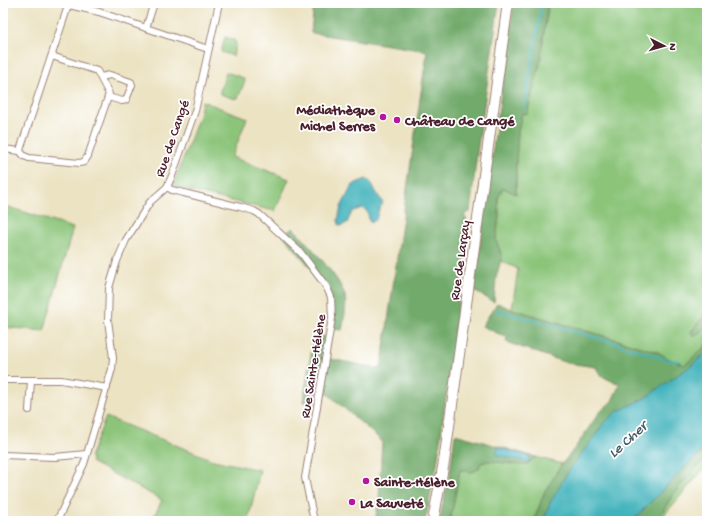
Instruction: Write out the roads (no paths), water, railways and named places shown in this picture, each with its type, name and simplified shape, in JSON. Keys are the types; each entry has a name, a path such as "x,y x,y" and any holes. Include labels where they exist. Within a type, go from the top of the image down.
{"main road":[{"name":"Rue de Larçay","path":"433,521 444,462 508,3"}],"street":[{"path":"60,3 99,12 208,49"},
{"path":"146,28 154,3"},
{"name":"Rue de Cangé","path":"57,521 80,474 113,364 107,301 114,270 126,240 150,202 167,187 175,169 195,111 219,3"},
{"path":"52,56 97,71 108,91 108,97 88,156 84,162 75,163 29,158 24,156 20,149 69,4"},
{"path":"101,77 110,74 130,81 132,84 126,100 122,101 108,97"},
{"path":"3,149 20,149"},
{"name":"Rue Sainte-Hélène","path":"167,187 172,190 240,207 259,214 301,253 330,291 332,318 305,478 314,521"},
{"path":"3,380 61,380 107,388"},
{"path":"29,410 31,381"},
{"path":"3,455 55,457 86,454"}],"water":[{"path":"366,179 372,184 383,203 379,209 376,220 371,222 367,211 362,208 352,212 347,223 341,226 339,225 338,220 341,207 352,186"},
{"name":"Le Cher","path":"707,352 707,445 633,521 544,521 550,503 568,472 605,422 616,412 645,398 689,367"},
{"path":"498,447 530,457 529,461 527,462 496,455"}],"waterway":[{"path":"524,108 542,3"},
{"path":"496,310 608,341 667,360 680,361"}],"place":[{"name":"Médiathèque Michel Serres","path":"383,117"},
{"name":"Château de Cangé","path":"397,120"},
{"name":"Sainte-Hélène","path":"366,481"},
{"name":"La Sauveté","path":"352,502"}]}
